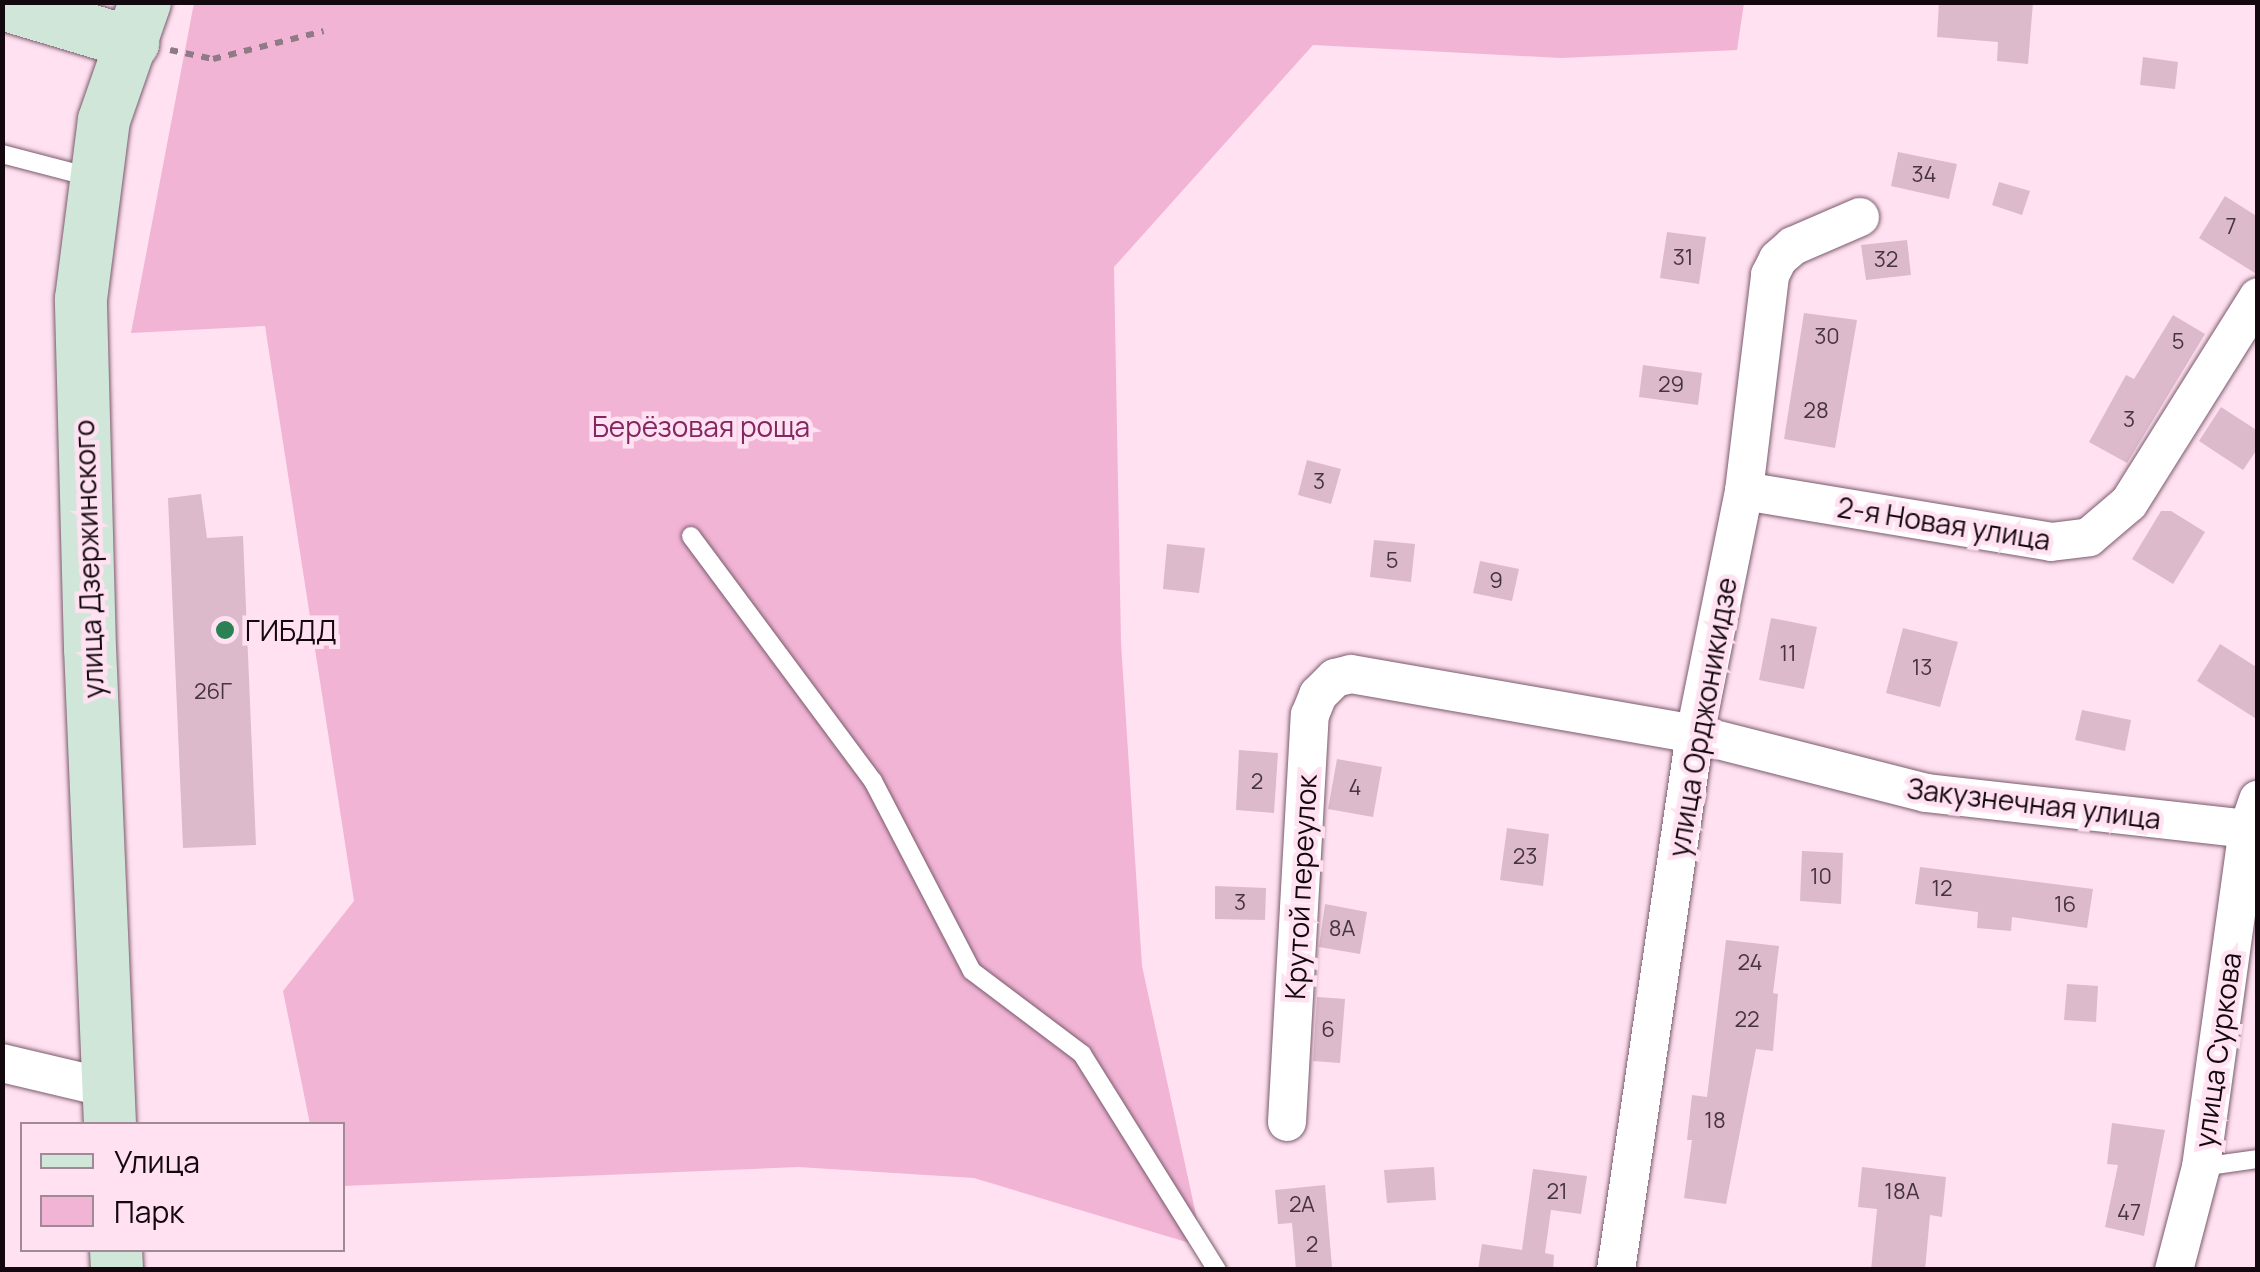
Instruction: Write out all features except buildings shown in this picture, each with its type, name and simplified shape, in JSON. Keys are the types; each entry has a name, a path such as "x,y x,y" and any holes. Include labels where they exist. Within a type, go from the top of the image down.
{"main road":[{"path":"2,4 139,23"},
{"name":"улица Дзержинского","path":"109,1106 81,299 104,120 139,23"}],"street":[{"name":"улица Орджоникидзе","path":"1616,1270 1695,734 1744,491 1770,274 1793,246 1860,217"},
{"name":"2-я Новая улица","path":"1744,491 2051,542 2089,536 2130,503 2258,297"},
{"name":"Закузнечная улица","path":"1351,674 1695,734 1926,793 2253,814"},
{"name":"Крутой переулок","path":"1287,1122 1310,715 1318,695 1335,678 1351,674"},
{"name":"улица Суркова","path":"2174,1270 2201,1168 2253,814"},
{"path":"2,1063 109,1106"}],"lane":[{"path":"2,154 96,178"},
{"path":"691,536 873,781 972,971 1082,1054 1218,1270"},
{"path":"2201,1168 2258,1159"}],"path":[{"path":"208,57 324,31"}],"green space":[{"name":"Берёзовая роща","path":"194,3 1744,3 1737,50 1561,58 1313,45 1114,267 1121,643 1142,966 1203,1247 974,1178 798,1167 345,1186 345,1122 310,1122 283,991 354,901 265,326 131,333"}],"place":[{"name":"ГИБДД","path":"225,630"}]}
